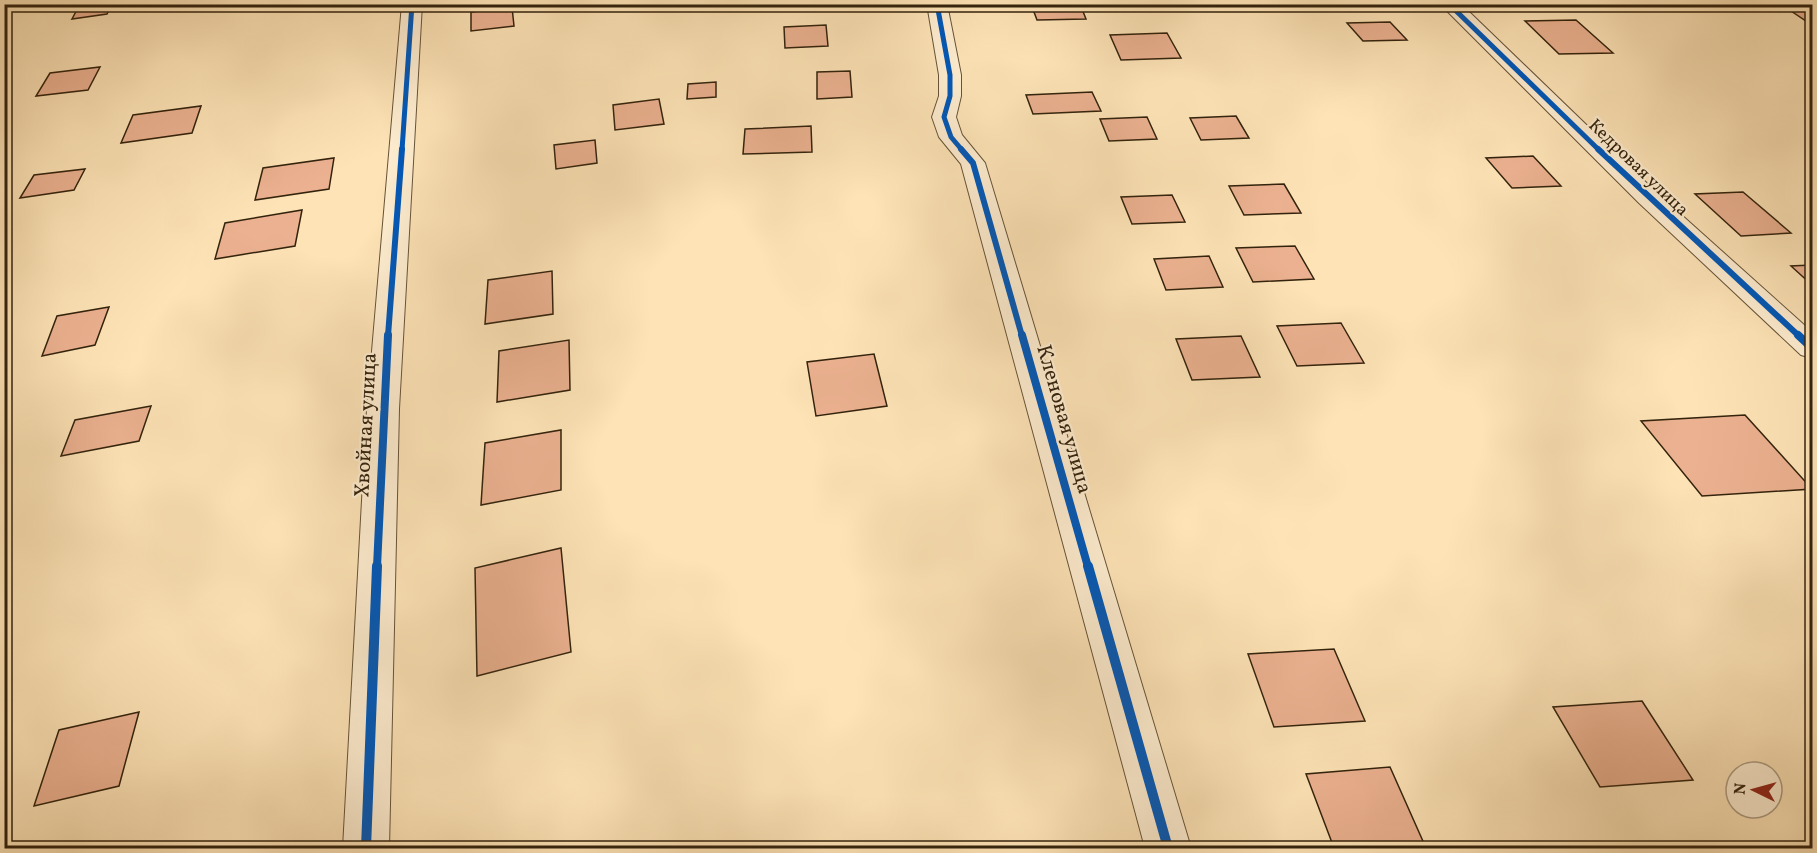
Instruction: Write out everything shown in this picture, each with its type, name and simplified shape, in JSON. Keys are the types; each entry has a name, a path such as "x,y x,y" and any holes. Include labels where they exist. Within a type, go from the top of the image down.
{"street":[{"name":"Хвойная улица","path":"366,849 382,409 412,4"},
{"name":"Кленовая улица","path":"937,4 950,75 950,96 944,117 951,137 973,163 1168,849"},
{"name":"Кедровая улица","path":"1449,4 1648,198 1812,348"}],"building":[{"path":"80,4 112,4 107,14 72,19"},
{"path":"309,4 351,4 308,11"},
{"path":"1031,4 1080,4 1086,19 1037,20"},
{"path":"1801,4 1812,4 1812,25 1785,7 1804,6"},
{"path":"512,7 514,26 471,31 471,12"},
{"path":"1576,20 1613,53 1559,54 1525,21"},
{"path":"1390,22 1407,40 1363,41 1347,23"},
{"path":"826,25 828,46 785,48 784,27"},
{"path":"1167,33 1181,58 1121,60 1110,35"},
{"path":"100,67 88,90 36,96 50,73"},
{"path":"850,71 852,97 817,99 817,72"},
{"path":"716,82 716,97 687,99 688,84"},
{"path":"1092,92 1101,111 1033,114 1026,95"},
{"path":"659,99 664,124 615,130 613,105"},
{"path":"201,106 192,133 121,143 133,115"},
{"path":"1236,116 1249,138 1201,140 1190,118"},
{"path":"1147,117 1157,139 1109,141 1100,119"},
{"path":"811,126 812,152 743,154 745,129"},
{"path":"595,140 597,163 556,169 554,145"},
{"path":"1533,156 1561,186 1512,188 1486,158"},
{"path":"334,158 329,189 255,200 263,168"},
{"path":"85,169 74,190 20,198 34,175"},
{"path":"1284,184 1301,213 1244,215 1229,186"},
{"path":"1743,192 1791,233 1741,236 1695,194"},
{"path":"1172,195 1185,222 1132,224 1121,197"},
{"path":"302,210 295,246 215,259 225,223"},
{"path":"1295,246 1314,279 1253,282 1236,248"},
{"path":"1209,256 1223,287 1166,290 1154,259"},
{"path":"1812,265 1812,285 1791,266"},
{"path":"552,271 553,314 485,324 488,280"},
{"path":"109,307 95,345 42,356 57,316"},
{"path":"1341,323 1364,363 1297,366 1277,326"},
{"path":"1241,336 1260,377 1192,380 1176,339"},
{"path":"569,340 570,390 497,402 499,351"},
{"path":"874,354 887,406 816,416 807,362"},
{"path":"151,406 139,441 61,456 75,420"},
{"path":"1745,415 1812,489 1702,496 1641,421"},
{"path":"561,430 561,490 481,505 485,443"},
{"path":"561,548 571,652 477,676 475,568"},
{"path":"1334,649 1365,721 1274,727 1248,654"},
{"path":"1642,701 1693,780 1600,787 1553,707"},
{"path":"139,712 119,786 34,806 59,730"},
{"path":"1390,767 1426,848 1334,848 1306,774"}],"cycle path":[{"path":"366,848 383,409 412,4"},
{"path":"937,4 950,75 950,96 944,117 951,137 973,163 1168,848"},
{"path":"1449,4 1648,198 1812,348"}]}
